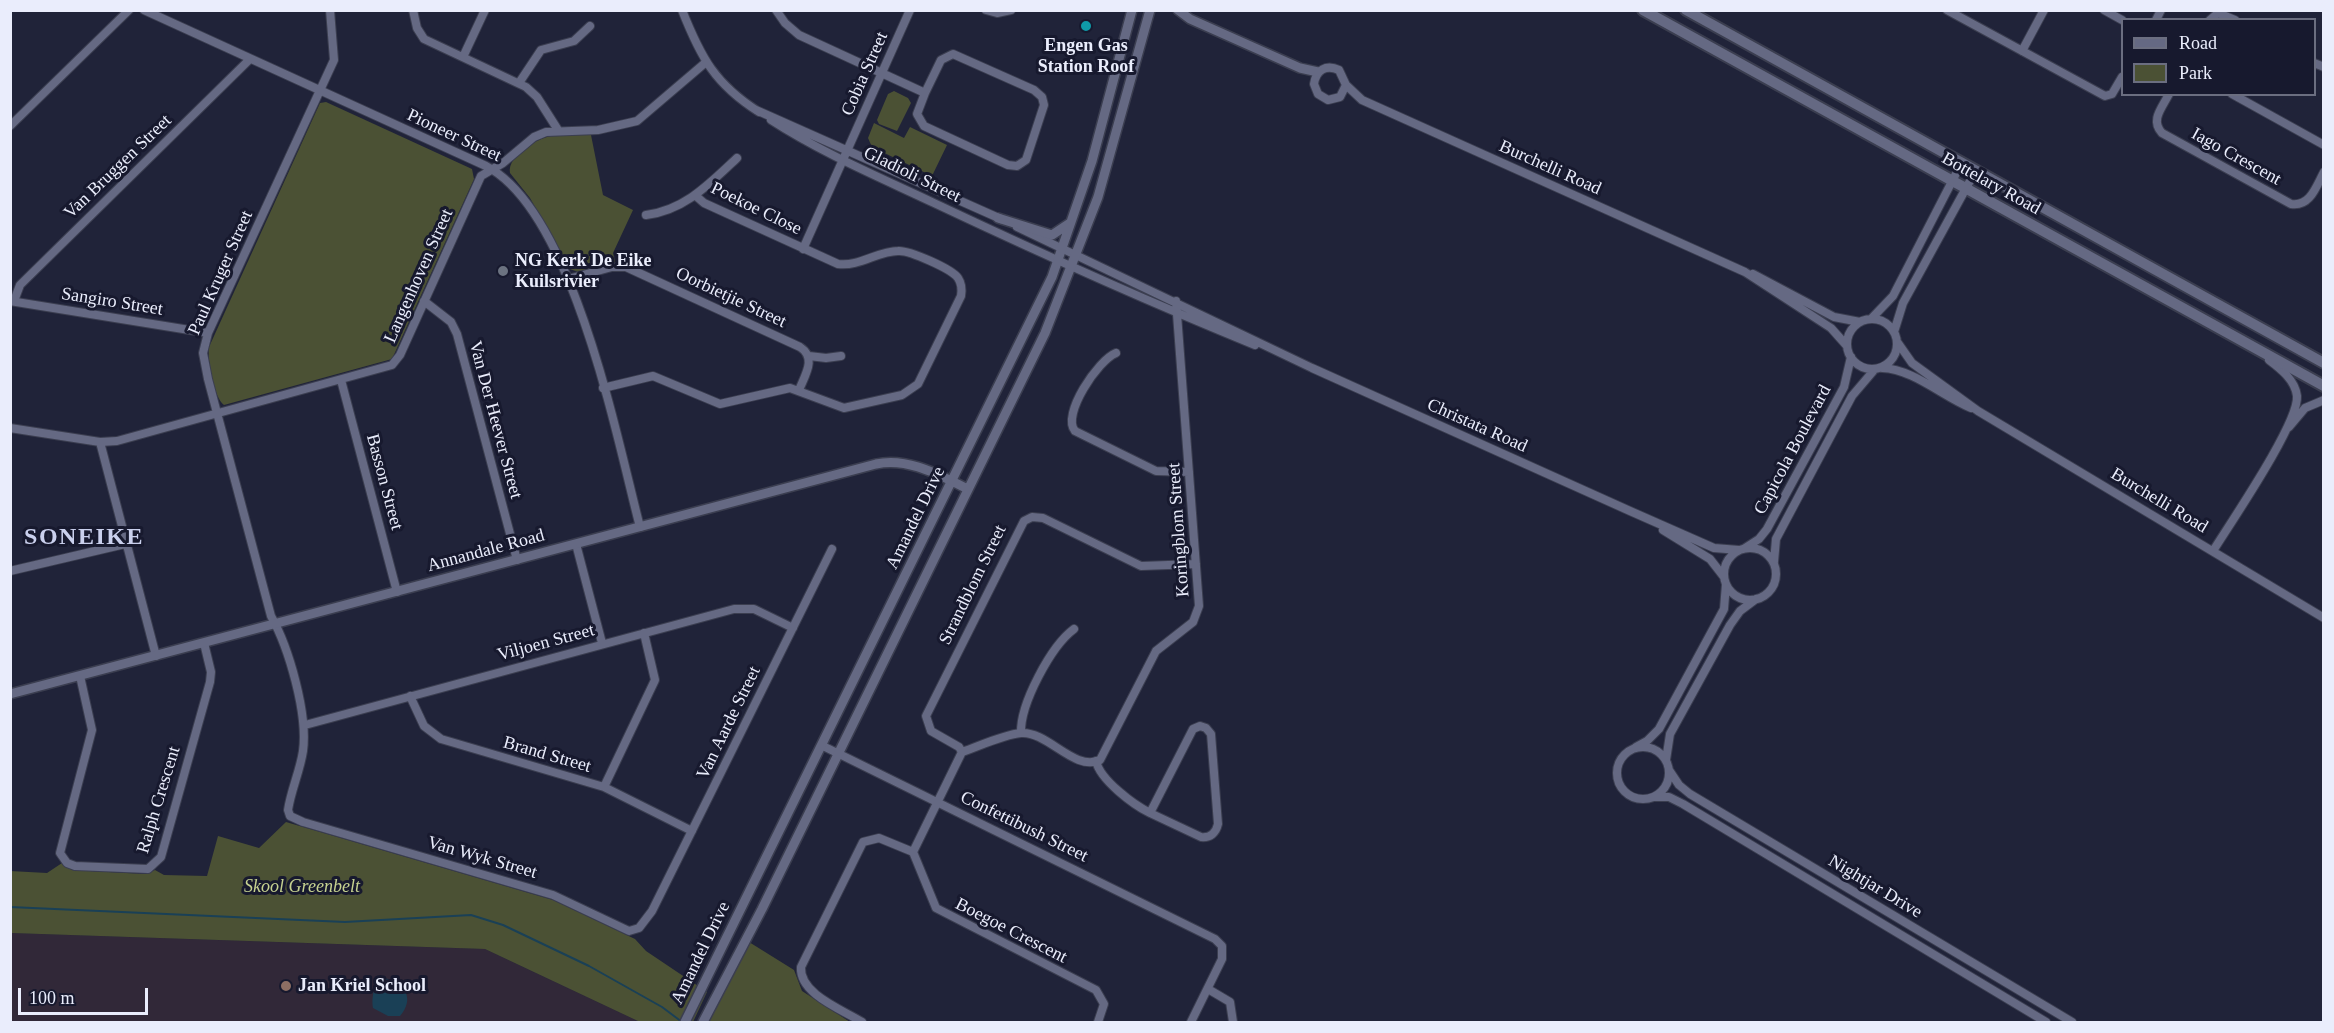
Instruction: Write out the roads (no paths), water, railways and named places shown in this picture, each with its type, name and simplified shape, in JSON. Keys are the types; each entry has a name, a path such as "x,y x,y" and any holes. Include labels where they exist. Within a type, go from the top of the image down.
{"main road":[{"name":"Bottelary Road","path":"1643,10 2324,386"},
{"name":"Bottelary Road","path":"1686,10 2324,363"}],"street":[{"path":"10,126 129,10"},
{"name":"Pioneer Street","path":"144,10 492,170 513,185 523,197 558,256 590,337 640,527"},
{"name":"Paul Kruger Street","path":"290,816 288,810 303,752 304,725 282,636 271,615 204,360 208,333 320,91 335,53 330,10"},
{"path":"413,10 417,28 424,39 519,83 535,94 558,130"},
{"path":"463,57 485,10"},
{"name":"Gladioli Street","path":"682,10 705,63 730,92 756,110 788,131 843,159 1073,267"},
{"path":"776,10 785,23 799,35 925,93"},
{"name":"Cobia Street","path":"802,249 910,10"},
{"path":"986,10 997,13 1011,10"},
{"name":"Amandel Drive","path":"685,1023 1021,344 1058,261 1092,161 1132,10"},
{"name":"Amandel Drive","path":"705,1019 1045,333 1073,267 1098,197 1150,10"},
{"path":"1178,10 1190,19 1300,68 1318,72 1314,84 1318,94 1328,100 1340,97 1362,100"},
{"path":"1947,10 2104,96 2112,94 2121,79"},
{"path":"2022,51 2044,10"},
{"path":"2104,10 2121,19"},
{"path":"2212,18 2215,14 2223,13 2232,18"},
{"path":"519,83 541,50 574,41 590,26"},
{"path":"953,54 1038,93 1044,105 1026,160 1017,166 1008,165 924,126 917,114 925,93 941,60 953,54"},
{"name":"Van Bruggen Street","path":"12,301 20,285 250,59"},
{"name":"Langenhoven Street","path":"10,428 99,442 117,441 395,363 481,176 534,137 558,130 598,130 637,121 705,63"},
{"name":"Burchelli Road","path":"1318,72 1328,67 1339,70 1344,74 1346,85 1362,100 1745,273 1832,328 1847,346"},
{"path":"1340,97 1346,85"},
{"name":"Iago Crescent","path":"2168,96 2156,118 2157,127 2162,133 2291,204 2302,204 2307,201 2324,172"},
{"path":"2236,96 2324,145"},
{"name":"Gladioli Street","path":"756,110 998,218 1077,256"},
{"name":"Poekoe Close","path":"646,215 665,212 696,196 737,158"},
{"path":"1871,319 1893,296 1962,162"},
{"path":"1894,332 1903,303 1976,170"},
{"name":"Poekoe Close","path":"696,196 704,203 802,249 843,265 893,251 905,251 952,272 961,283 962,292 920,380 911,391 848,408 799,390"},
{"path":"998,218 1052,235 1073,221"},
{"path":"1077,256 1176,301"},
{"name":"Oorbietjie Street","path":"568,279 612,267 626,267 800,347 809,356"},
{"path":"1073,267 1177,314"},
{"name":"Burchelli Road","path":"1745,273 1760,276 1836,318 1860,322"},
{"name":"Sangiro Street","path":"12,301 208,333"},
{"name":"Van Der Heever Street","path":"424,301 446,317 457,334 517,560"},
{"name":"Koringblom Street","path":"1096,762 1105,753 1156,651 1197,617 1199,606 1176,301"},
{"name":"Christata Road","path":"1176,301 1312,368 1630,512 1714,548 1742,549"},
{"name":"Christata Road","path":"1177,314 1312,368"},
{"path":"1871,319 1882,321 1894,332 1898,343 1893,358 1877,369 1863,368 1851,357 1847,346 1849,335 1860,322 1871,319"},
{"name":"Burchelli Road","path":"1898,343 1912,363 1978,411 2324,618"},
{"path":"2260,352 2280,369 2294,387 2296,405 2285,433"},
{"path":"1116,353 1103,360 1094,371 1071,415 1071,426 1075,431 1156,471 1189,472"},
{"path":"603,388 657,376 724,404 786,389 799,390 809,366 809,356 826,358 841,356"},
{"name":"Capicola Boulevard","path":"1742,549 1759,539 1767,530 1844,387 1851,357"},
{"name":"Burchelli Road","path":"1877,369 1906,372 1937,392 1978,411"},
{"name":"Capicola Boulevard","path":"1774,562 1777,537 1852,396 1877,369"},
{"name":"Basson Street","path":"341,380 397,592"},
{"path":"2214,551 2285,433 2305,408 2324,400"},
{"path":"99,442 156,656"},
{"name":"Annandale Road","path":"10,694 883,462 910,464 968,489"},
{"name":"Christata Road","path":"1630,512 1715,563 1725,582"},
{"name":"Strandblom Street","path":"962,752 960,747 931,731 926,716 1024,521 1032,517 1043,518 1141,566 1196,564"},
{"path":"10,571 125,544"},
{"path":"576,544 602,643"},
{"name":"Van Aarde Street","path":"652,911 832,549"},
{"path":"1742,549 1762,550 1774,562 1777,574 1774,585 1767,594 1740,611 1730,625 1670,734 1666,760 1669,770 1665,788 1654,797 1635,798 1623,791 1617,779 1620,759 1647,741 1659,729 1724,609 1727,561 1742,549"},
{"path":"1725,582 1738,597 1756,599"},
{"name":"Viljoen Street","path":"304,725 602,643 745,608 766,613 793,628"},
{"path":"1021,733 1022,714 1055,648 1074,628"},
{"path":"604,787 655,680 654,666 644,633"},
{"name":"Ralph Crescent","path":"80,676 92,730 60,853 63,860 75,866 148,869 161,857 210,682 211,672 204,643"},
{"name":"Brand Street","path":"410,696 418,719 441,739 604,787 692,831"},
{"path":"862,1023 811,991 801,977 803,962 859,849 867,840 879,838 914,852 962,752 1021,733 1032,735 1084,762 1096,762 1102,774 1135,805 1150,813 1201,837 1212,835 1218,824 1211,734 1206,728 1200,726 1193,729 1150,813"},
{"name":"Confettibush Street","path":"822,746 1212,937 1220,943 1223,955 1208,989"},
{"path":"1636,747 1650,748 1666,760"},
{"name":"Nightjar Drive","path":"1669,770 1679,785 1690,794 2072,1023"},
{"name":"Nightjar Drive","path":"1654,797 1669,797 1683,804 2046,1023"},
{"name":"Van Wyk Street","path":"290,816 303,822 553,895 629,931 643,926 652,911"},
{"name":"Boegoe Crescent","path":"914,852 932,900 941,912 1096,990 1104,1004 1098,1023"},
{"path":"1191,1023 1208,989 1230,1002 1233,1023"}],"water":[{"path":"385,978 398,984 406,992 407,1003 400,1016 388,1016 373,1008 374,990"}],"waterway":[{"path":"10,907 345,922 471,915 503,925 589,966 662,1007 682,1022"}],"place":[{"name":"Engen Gas Station Roof","path":"1086,26"},
{"name":"NG Kerk De Eike Kuilsrivier","path":"503,271"},
{"name":"Jan Kriel School","path":"286,986"}],"district":[{"name":"SONEIKE","path":"84,538"}],"park label":[{"name":"Skool Greenbelt","path":"302,887"}]}
